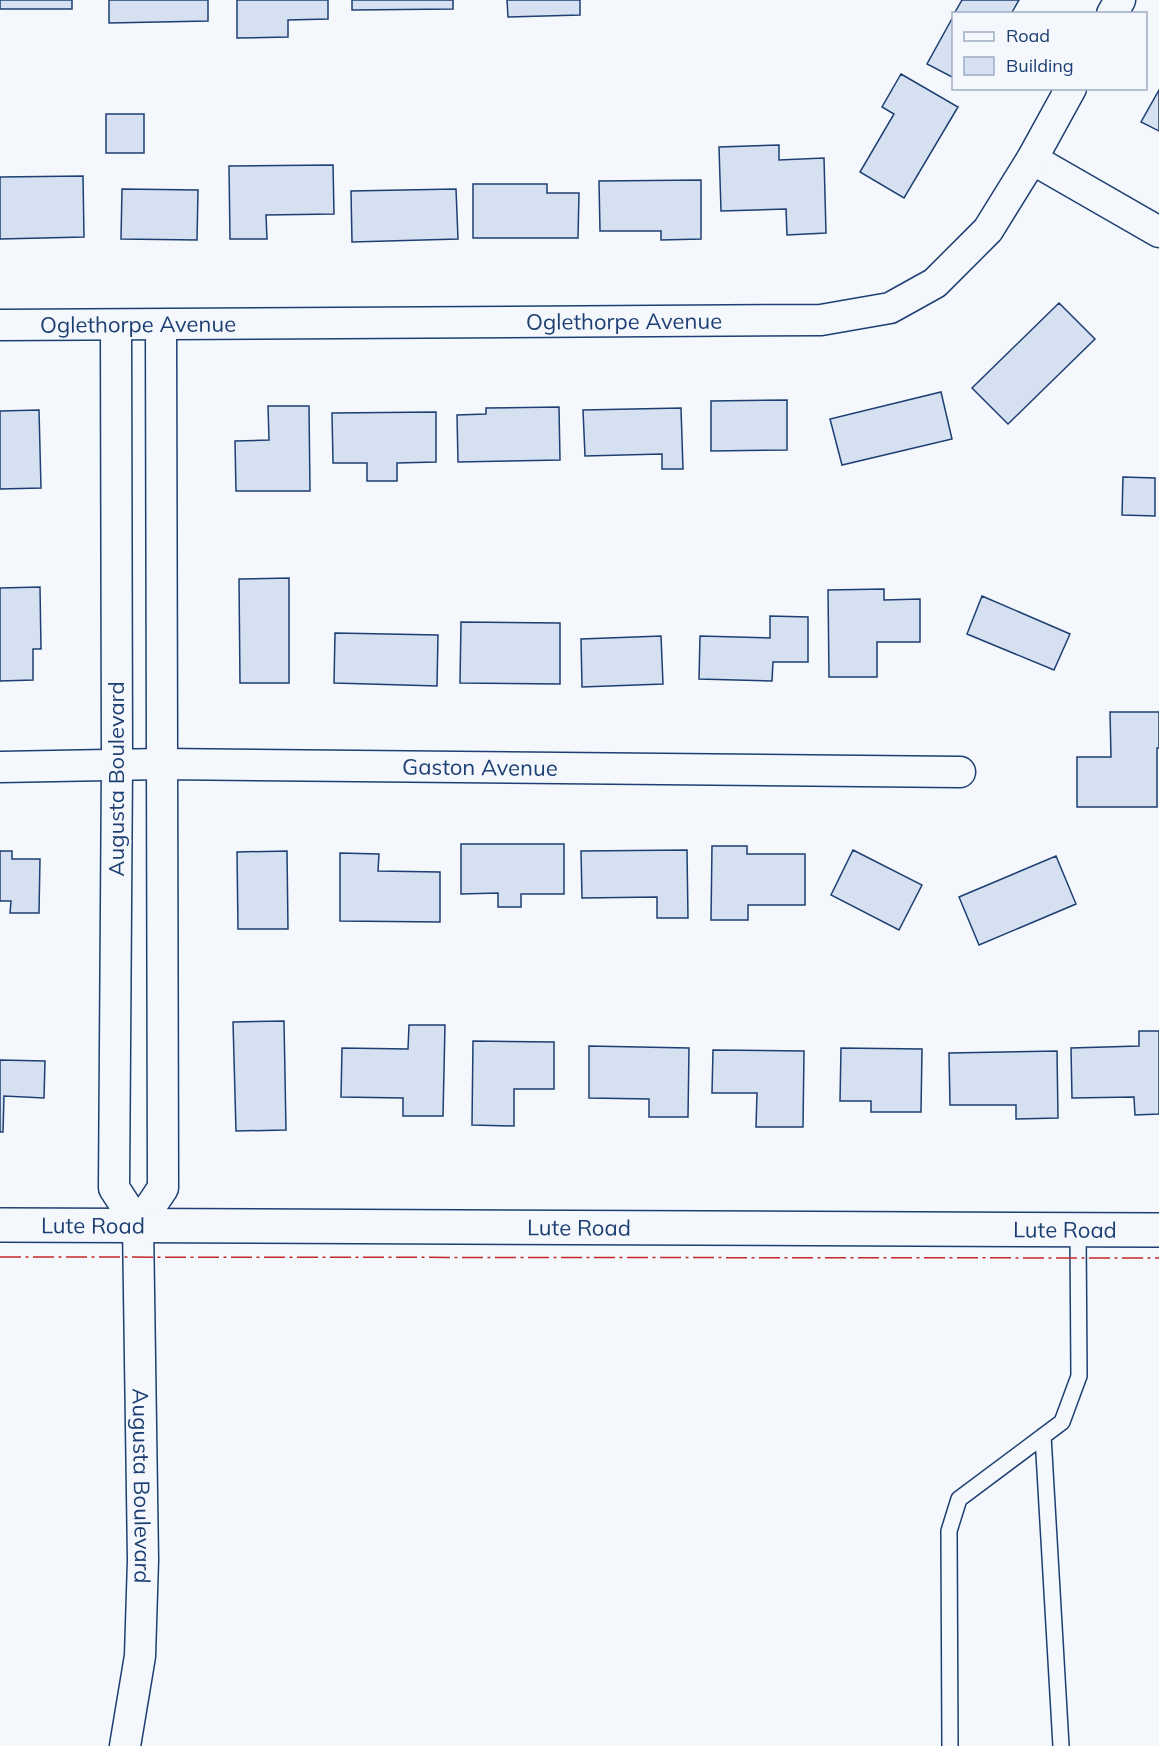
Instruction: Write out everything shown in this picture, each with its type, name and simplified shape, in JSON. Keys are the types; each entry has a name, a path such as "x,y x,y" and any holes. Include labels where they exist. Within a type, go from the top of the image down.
{"street":[{"name":"Oglethorpe Avenue","path":"0,325 821,320 890,308 935,283 988,230 1032,159 1070,90"},
{"path":"1032,159 1159,232"},
{"name":"Augusta Boulevard","path":"116,325 117,765 114,1188 138,1225 143,1560 140,1656 125,1746"},
{"name":"Augusta Boulevard","path":"138,1225 163,1188 161,325"},
{"name":"Gaston Avenue","path":"0,766 162,764 960,772"},
{"name":"Lute Road","path":"0,1225 1159,1230"}],"lane":[{"path":"950,1746 948,1531 959,1499 1062,1422 1078,1376 1078,1230"},
{"path":"1043,1436 1061,1746"}],"building":[{"path":"0,0 72,0 72,9 0,9"},
{"path":"109,0 208,0 208,21 109,23"},
{"path":"237,0 328,0 328,19 288,20 288,37 237,38"},
{"path":"352,0 453,0 453,9 352,10"},
{"path":"507,0 580,0 580,15 508,17"},
{"path":"962,0 1019,0 1012,12 955,12"},
{"path":"952,19 952,77 927,64"},
{"path":"901,74 958,107 904,198 860,172 894,114 882,107"},
{"path":"1159,90 1159,131 1141,122"},
{"path":"106,114 144,114 144,153 106,153"},
{"path":"779,145 779,160 824,158 826,233 787,235 786,209 721,211 719,147"},
{"path":"333,165 334,214 266,215 267,239 230,239 229,166"},
{"path":"83,176 84,237 0,239 0,177"},
{"path":"701,180 701,239 661,240 661,231 600,231 599,181"},
{"path":"473,184 547,184 547,193 579,193 578,238 473,238"},
{"path":"122,189 198,190 197,240 121,239"},
{"path":"456,189 458,239 352,242 351,191"},
{"path":"1059,303 1095,339 1008,424 972,388"},
{"path":"941,392 952,439 842,465 830,419"},
{"path":"787,400 787,450 711,451 711,401"},
{"path":"268,406 309,406 310,491 236,491 235,441 269,440"},
{"path":"559,407 560,460 458,462 457,415 486,414 486,408"},
{"path":"681,408 683,469 662,469 662,454 585,456 583,410"},
{"path":"39,410 41,488 0,489 0,411"},
{"path":"436,412 436,462 397,463 397,481 367,481 367,463 333,463 332,413"},
{"path":"1123,477 1155,478 1155,516 1122,515"},
{"path":"289,578 289,683 240,683 239,579"},
{"path":"40,587 41,649 33,649 33,680 0,681 0,588"},
{"path":"884,589 884,600 920,599 920,642 877,642 877,677 829,677 828,590"},
{"path":"982,596 1070,634 1054,670 967,634"},
{"path":"770,616 808,617 808,662 773,662 772,681 699,679 700,636 770,638"},
{"path":"461,622 560,623 560,684 460,683"},
{"path":"335,633 438,635 437,686 334,683"},
{"path":"661,636 663,684 582,687 581,639"},
{"path":"1110,712 1159,712 1157,807 1077,807 1077,757 1111,757"},
{"path":"461,844 564,844 564,894 521,894 521,907 498,907 498,893 461,894"},
{"path":"712,846 747,846 747,854 805,854 805,905 748,905 748,920 711,920"},
{"path":"687,850 688,918 657,918 657,897 582,898 581,851"},
{"path":"853,850 922,885 899,930 831,895"},
{"path":"0,851 12,851 12,859 40,859 39,913 10,913 11,901 0,901"},
{"path":"287,851 288,929 238,929 237,852"},
{"path":"340,853 379,854 378,871 440,872 440,922 340,921"},
{"path":"1056,856 1076,904 979,945 959,897"},
{"path":"284,1021 286,1130 236,1131 233,1022"},
{"path":"409,1025 445,1025 443,1116 403,1116 403,1098 341,1097 342,1048 408,1049"},
{"path":"1139,1031 1159,1031 1159,1114 1135,1115 1134,1097 1072,1098 1071,1048 1139,1046"},
{"path":"473,1041 554,1042 554,1089 514,1089 514,1126 472,1125"},
{"path":"589,1046 689,1048 688,1117 649,1117 649,1099 589,1098"},
{"path":"841,1048 922,1049 921,1112 871,1112 871,1101 840,1101"},
{"path":"713,1050 804,1051 803,1127 756,1127 757,1093 712,1093"},
{"path":"1057,1051 1058,1118 1016,1119 1016,1105 950,1105 949,1053"},
{"path":"0,1060 45,1061 44,1098 4,1096 3,1132 0,1132"}],"power":[{"path":"0,1257 1159,1258"}]}
